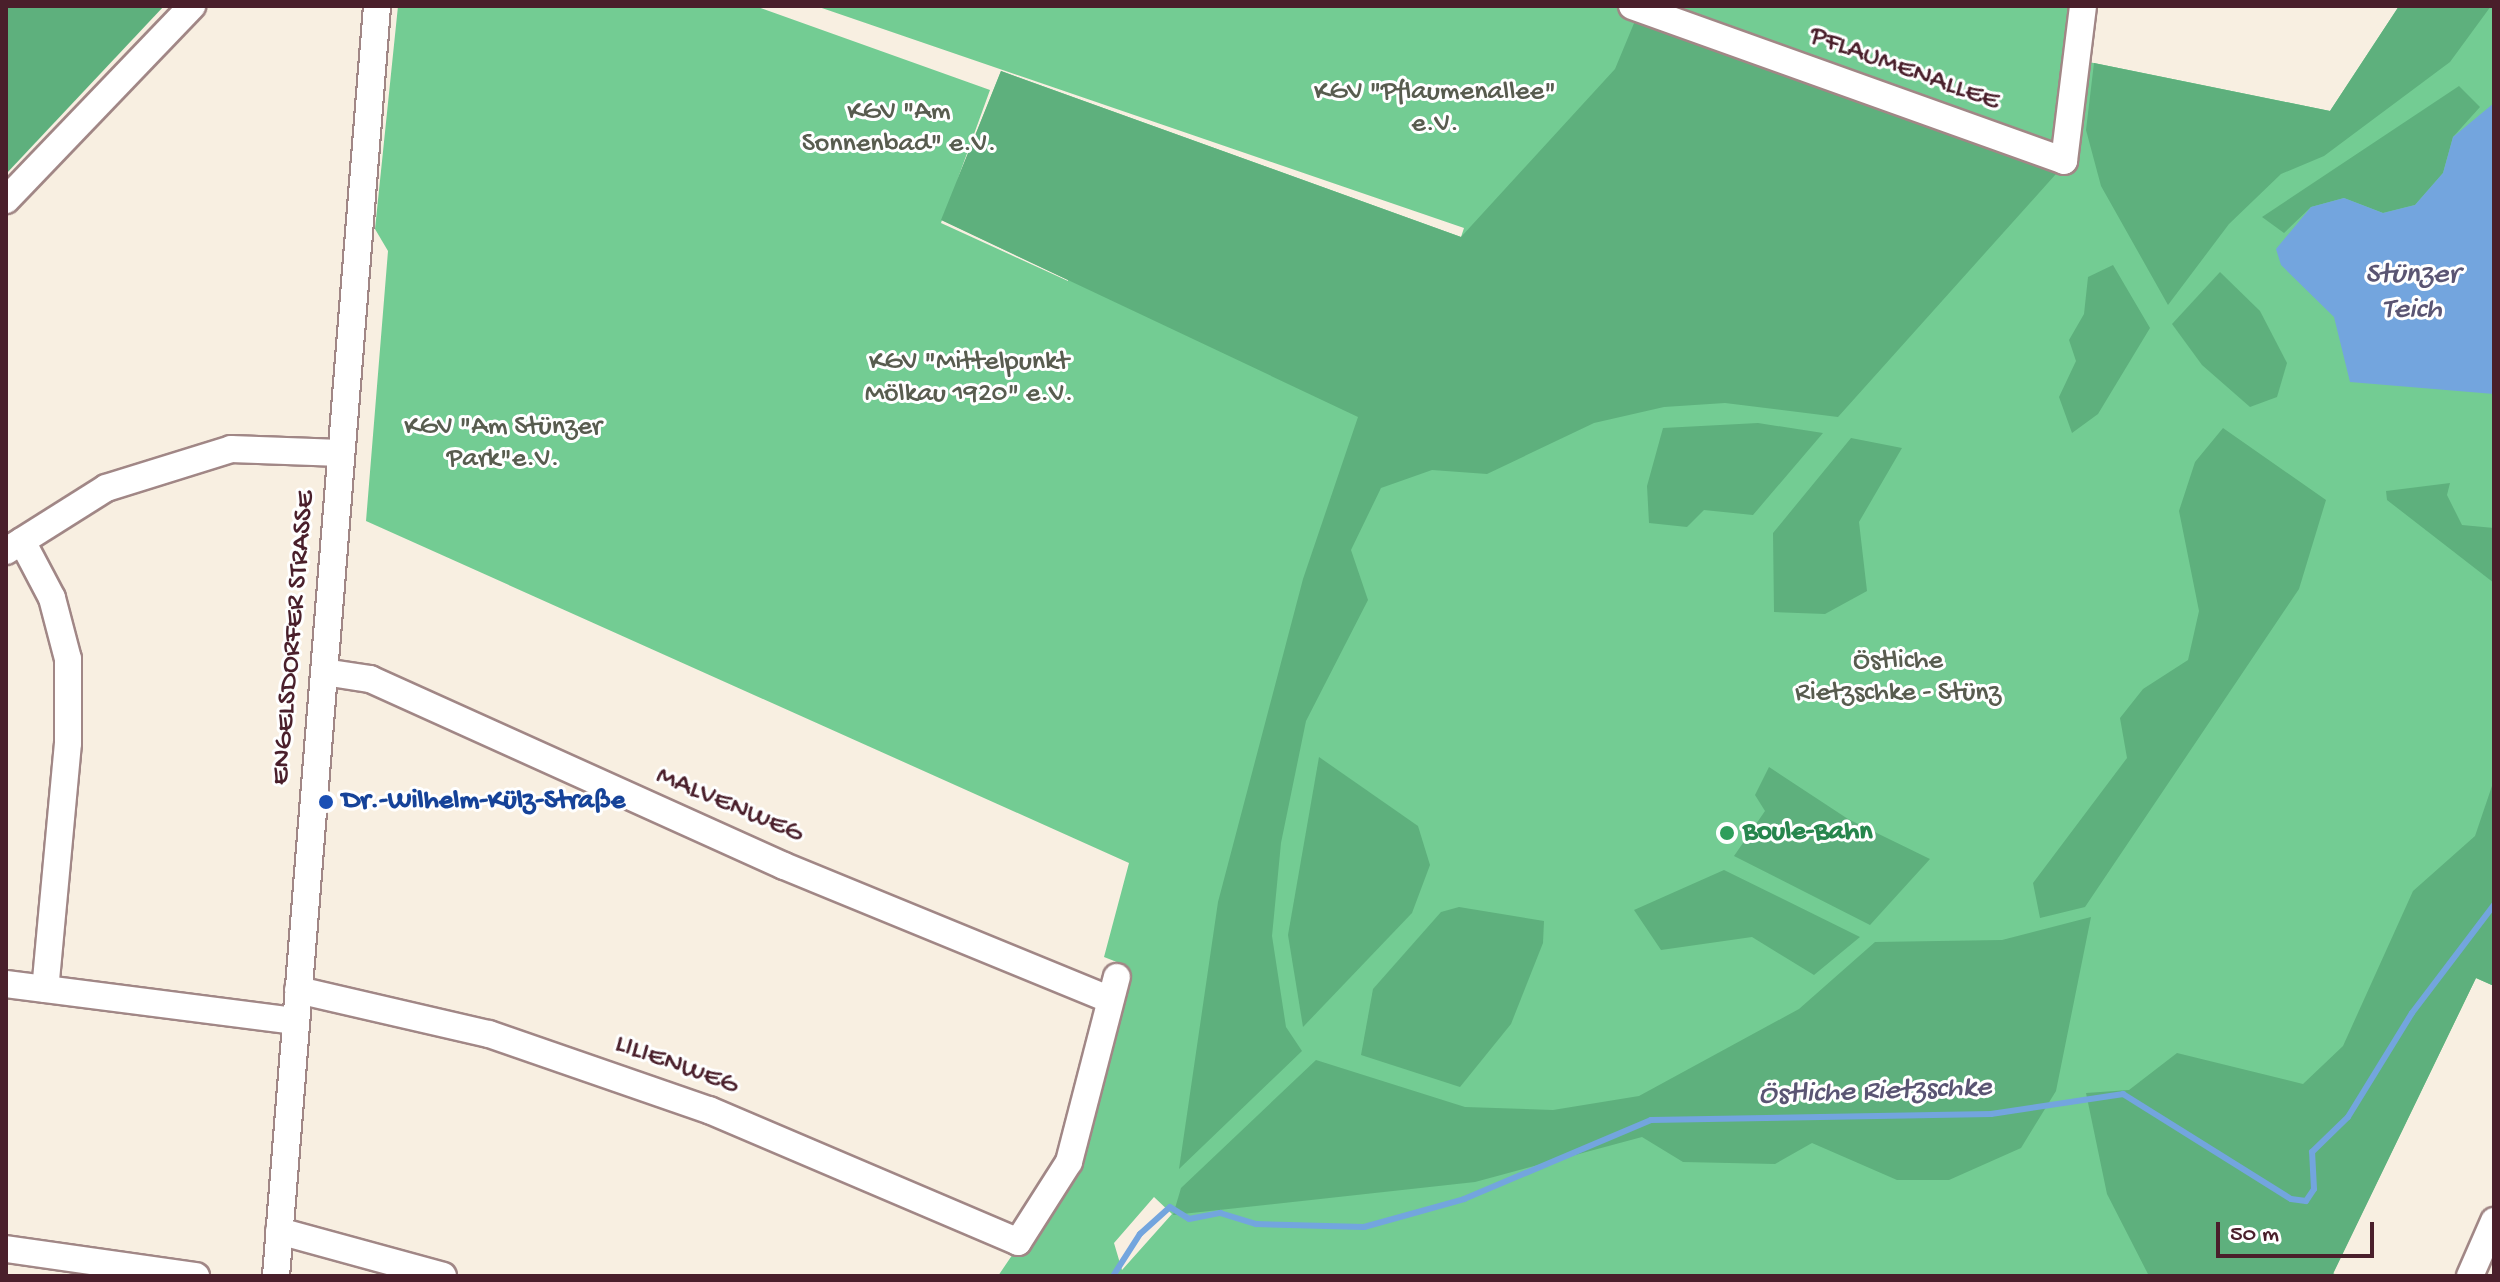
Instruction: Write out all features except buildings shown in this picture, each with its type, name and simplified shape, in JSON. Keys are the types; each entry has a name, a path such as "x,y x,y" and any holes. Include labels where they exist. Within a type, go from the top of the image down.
{"street":[{"path":"6,200 192,6"},
{"name":"ENGELSDORFER STRASSE","path":"276,1276 377,6"},
{"name":"PFLAUMENALLEE","path":"1632,6 2064,161 2083,6"},
{"path":"45,989 68,743 68,659 52,598 14,546 106,488 231,449 341,453"},
{"name":"MALVENWEG","path":"324,672 370,679 784,866 1114,989 1069,1162 1018,1242"},
{"path":"6,984 296,1021"},
{"name":"LILIENWEG","path":"298,990 489,1034 676,1099 1018,1242"},
{"path":"2474,1275 2494,1221"},
{"path":"279,1231 443,1276"},
{"path":"6,1249 196,1276"}],"green space":[{"path":"6,6 164,6 6,174"},
{"name":"Östliche Rietzschke - Stünz","path":"398,6 755,6 990,90 957,181 1001,71 1461,237 1464,228 816,6 2094,6 2084,61 2330,111 2399,6 2494,6 2494,986 2476,978 2333,1273 2338,1276 998,1276 1079,1157 1127,966 1104,957 1129,863 366,521 388,251 375,229","holes":["942,220 1068,280 1068,281 941,223","1154,1197 1172,1214 1122,1270 1114,1243"]},
{"path":"2399,6 2491,6 2450,62 2324,156 2281,174 2229,224 2168,305 2101,186 2086,130 2094,63 2330,111"},
{"path":"1637,16 2064,165 1838,417 1725,403 1664,407 1594,423 1487,474 1432,470 1381,488 1351,550 1368,600 1306,721 1281,843 1272,936 1286,1027 1302,1051 1179,1169 1218,902 1303,579 1358,417 941,220 1001,71 1461,237 1615,69"},
{"path":"2459,86 2480,107 2453,137 2443,173 2415,205 2383,213 2344,198 2311,207 2284,233 2262,217"},
{"path":"2113,265 2150,328 2098,414 2072,433 2059,397 2076,361 2069,340 2084,314 2088,277"},
{"path":"2220,272 2260,311 2287,363 2277,397 2250,407 2202,365 2172,324"},
{"path":"1758,423 1823,433 1753,515 1704,510 1687,527 1649,523 1647,486 1663,428"},
{"path":"2223,428 2326,500 2299,589 2085,907 2040,918 2033,883 2127,758 2120,718 2143,689 2188,660 2199,611 2179,511 2195,462"},
{"path":"1851,438 1902,448 1859,522 1867,591 1825,614 1774,612 1773,533"},
{"path":"2450,483 2447,495 2462,525 2494,528 2494,583 2387,500 2386,491"},
{"path":"1319,757 1418,826 1430,865 1412,913 1303,1027 1288,935"},
{"path":"1769,767 1848,819 1930,859 1870,925 1734,856 1765,811 1755,795"},
{"path":"2494,780 2494,986 2476,978 2333,1274 2149,1276 2107,1194 2086,1093 2129,1090 2177,1053 2303,1084 2343,1046 2413,891 2475,836"},
{"path":"1724,870 1860,937 1814,975 1752,937 1661,950 1634,910"},
{"path":"1459,907 1544,921 1543,943 1511,1024 1460,1087 1361,1055 1373,989 1441,912"},
{"path":"2091,917 2056,1091 2021,1148 1949,1180 1897,1180 1812,1143 1775,1164 1683,1162 1642,1137 1475,1182 1173,1215 1181,1188 1316,1060 1465,1107 1553,1110 1639,1096 1799,1009 1875,942 2002,940"}],"water":[{"name":"Stünzer Teich","path":"2494,103 2494,394 2350,382 2334,317 2281,265 2276,249 2311,207 2344,198 2383,213 2415,205 2443,173 2453,137"}],"waterway":[{"name":"Östliche Rietzschke","path":"1113,1276 1140,1234 1170,1207 1189,1219 1220,1213 1256,1224 1364,1227 1464,1199 1651,1120 1991,1114 2123,1094 2291,1199 2306,1201 2314,1189 2312,1152 2348,1117 2412,1013 2494,905"}],"place":[{"name":"Dr.-Wilhelm-Külz-Straße","path":"326,802"},
{"name":"Boule-Bahn","path":"1727,833"}],"park label":[{"name":"KGV \"Pflaumenallee\" e.V.","path":"1435,109"},
{"name":"KGV \"Am Sonnenbad\" e.V.","path":"899,129"},
{"name":"KGV \"Mittelpunkt Mölkau 1920\" e.V.","path":"969,379"},
{"name":"KGV \"Am Stünzer Park\"e.V.","path":"503,444"}]}
